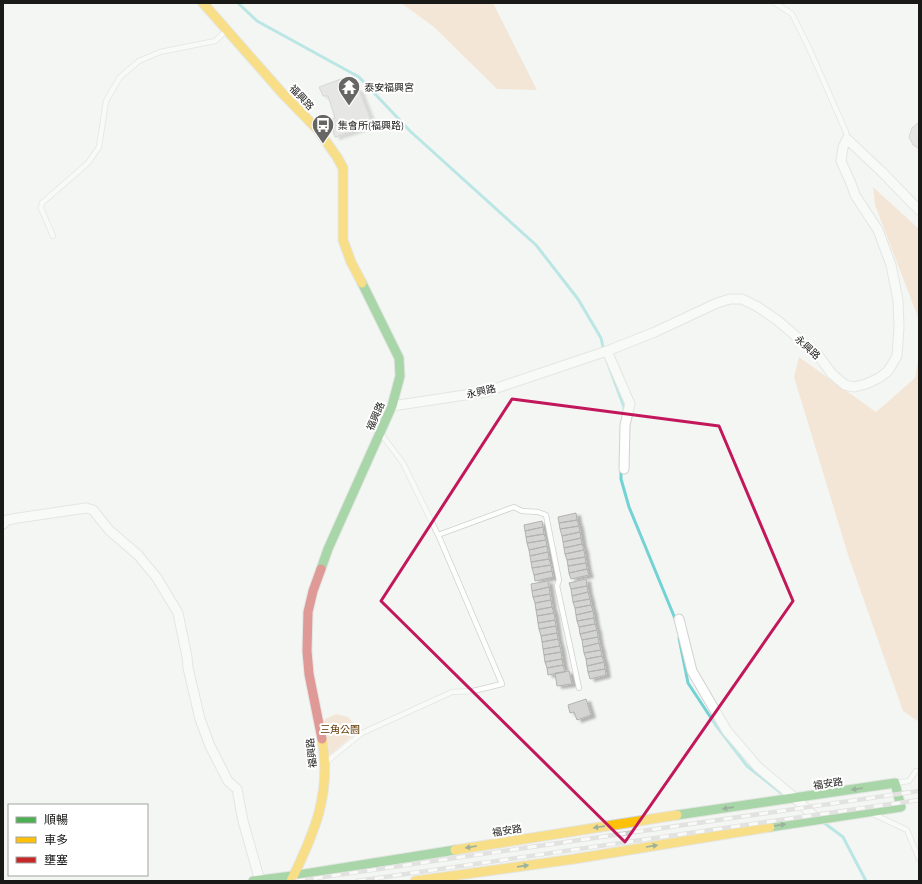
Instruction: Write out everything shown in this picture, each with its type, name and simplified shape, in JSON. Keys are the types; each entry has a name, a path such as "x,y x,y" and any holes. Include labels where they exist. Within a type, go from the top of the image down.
{"street":[{"name":"福興路","path":"203,3 283,94 318,130 337,156 343,168 344,240 351,262 399,358 400,376 392,406 328,550 313,591 308,612 307,651 309,674 323,746 324,779 323,792 316,824 308,846 292,879"},
{"path":"847,139 919,210"},
{"name":"永興路","path":"392,406 485,392 607,351 655,332 717,302 730,299 742,299 777,320 818,355 832,374 845,385 854,387 866,384 879,378 888,371 897,356 899,327 898,300 890,265 878,230 855,195 841,161 843,147 847,139"},
{"path":"607,351 630,404 625,425 624,468"},
{"path":"3,524 7,520 18,518 86,508 93,510 110,530 138,555 157,578 178,613 188,668 200,719 213,753 228,781 237,789 258,881"},
{"path":"679,619 692,671 727,731 758,767 818,819"},
{"path":"415,881 574,859 901,807 895,784"},
{"name":"福安路","path":"258,881 292,879 577,830 895,784"}],"lane":[{"path":"775,3 792,14 809,48 846,132 847,139"},
{"path":"53,236 41,208 42,203 88,163 99,147 106,102 120,77 139,60 160,52 215,41 228,30"},
{"path":"324,764 362,733 452,692 473,691 502,684 438,535 403,463 380,433"},
{"path":"438,535 514,507 522,511 546,514 559,580 557,586 579,688"},
{"path":"895,784 909,781 916,772"},
{"path":"867,812 907,830 919,858"}],"highlighted area":[{"path":"512,399 719,426 793,601 625,842 381,601"}],"green space":[{"path":"401,3 493,3 537,90 497,89 434,27"},
{"path":"873,187 919,229 919,320 875,205"},
{"path":"919,355 919,722 903,711 849,558 794,377 799,357 876,412 915,378"},
{"name":"三角公園","path":"336,714 348,717 359,730 330,755 324,721 325,719"}],"building":[{"name":"泰安福興宮","path":"349,76 354,88 359,90 372,123 366,127 335,137 329,120 335,118 328,96 323,96 319,87"},
{"path":"919,122 919,148 913,145 909,137 912,128"},
{"path":"576,513 577,520 559,523 558,517"},
{"path":"577,520 579,526 560,529 559,523"},
{"path":"542,521 543,527 525,531 524,525"},
{"path":"579,526 580,532 562,536 560,529"},
{"path":"543,527 544,534 526,537 525,531"},
{"path":"580,532 581,538 563,542 562,536"},
{"path":"544,534 546,540 527,543 526,537"},
{"path":"581,538 582,544 564,548 563,542"},
{"path":"546,540 547,546 529,550 527,543"},
{"path":"582,544 584,550 565,554 564,548"},
{"path":"547,546 548,552 530,556 529,550"},
{"path":"584,550 585,557 567,560 565,554"},
{"path":"548,552 549,559 531,562 530,556"},
{"path":"585,557 586,563 568,566 567,560"},
{"path":"549,559 551,565 532,568 531,562"},
{"path":"586,563 587,569 569,573 568,566"},
{"path":"551,565 552,571 534,575 532,568"},
{"path":"587,569 589,575 571,579 569,573"},
{"path":"552,571 553,577 535,581 534,575"},
{"path":"586,579 587,586 571,589 569,583"},
{"path":"548,581 549,587 532,591 531,584"},
{"path":"587,586 588,592 572,596 571,589"},
{"path":"549,587 550,594 533,597 532,591"},
{"path":"588,592 590,599 573,602 572,596"},
{"path":"550,594 551,600 535,603 533,597"},
{"path":"590,599 591,605 575,608 573,602"},
{"path":"551,600 552,607 536,610 535,603"},
{"path":"591,605 593,611 576,615 575,608"},
{"path":"552,607 554,613 537,616 536,610"},
{"path":"593,611 594,618 577,621 576,615"},
{"path":"554,613 555,620 538,623 537,616"},
{"path":"594,618 595,624 579,627 577,621"},
{"path":"555,620 556,626 539,629 538,623"},
{"path":"595,624 597,630 580,634 579,627"},
{"path":"556,626 557,633 541,636 539,629"},
{"path":"597,630 598,637 582,640 580,634"},
{"path":"557,633 558,639 542,642 541,636"},
{"path":"598,637 599,643 583,647 582,640"},
{"path":"558,639 560,646 543,649 542,642"},
{"path":"599,643 601,650 584,653 583,647"},
{"path":"560,646 561,652 544,655 543,649"},
{"path":"601,650 602,656 586,659 584,653"},
{"path":"561,652 562,659 545,662 544,655"},
{"path":"602,656 604,662 587,666 586,659"},
{"path":"562,659 563,665 547,668 545,662"},
{"path":"604,662 605,669 588,672 587,666"},
{"path":"563,665 565,672 548,675 547,668"},
{"path":"605,669 606,675 590,679 588,672"},
{"path":"569,671 572,684 557,686 555,673"},
{"path":"586,699 591,715 577,720 574,712 570,713 568,705"}],"waterway":[{"path":"238,3 257,21 359,77 410,131 536,245 578,299 601,338 604,351"},
{"path":"607,361 624,407 624,412"},
{"path":"621,469 621,479 629,507 676,621"},
{"path":"679,638 688,683 715,724 747,766 784,795"},
{"path":"823,822 843,837 866,881"}],"railway":[{"path":"296,881 919,791"},
{"path":"357,881 919,800"}],"traffic: fast":[{"path":"321,569 328,549 392,406 400,376 399,358 362,283"},
{"path":"677,815 895,783 901,807 770,827"},
{"path":"253,881 455,850"}],"traffic: slow":[{"path":"203,3 283,94 318,130 337,157 343,168 343,240 351,262 362,283"},
{"path":"291,881 314,830 323,795 325,777 322,739"},
{"path":"455,850 677,815"},
{"path":"415,881 574,859 770,827"}],"traffic: jam":[{"path":"321,569 313,591 308,612 307,651 309,674 322,739"}],"place":[{"name":"泰安福興宮","path":"349,106"},
{"name":"集會所(福興路)","path":"323,144"}]}
